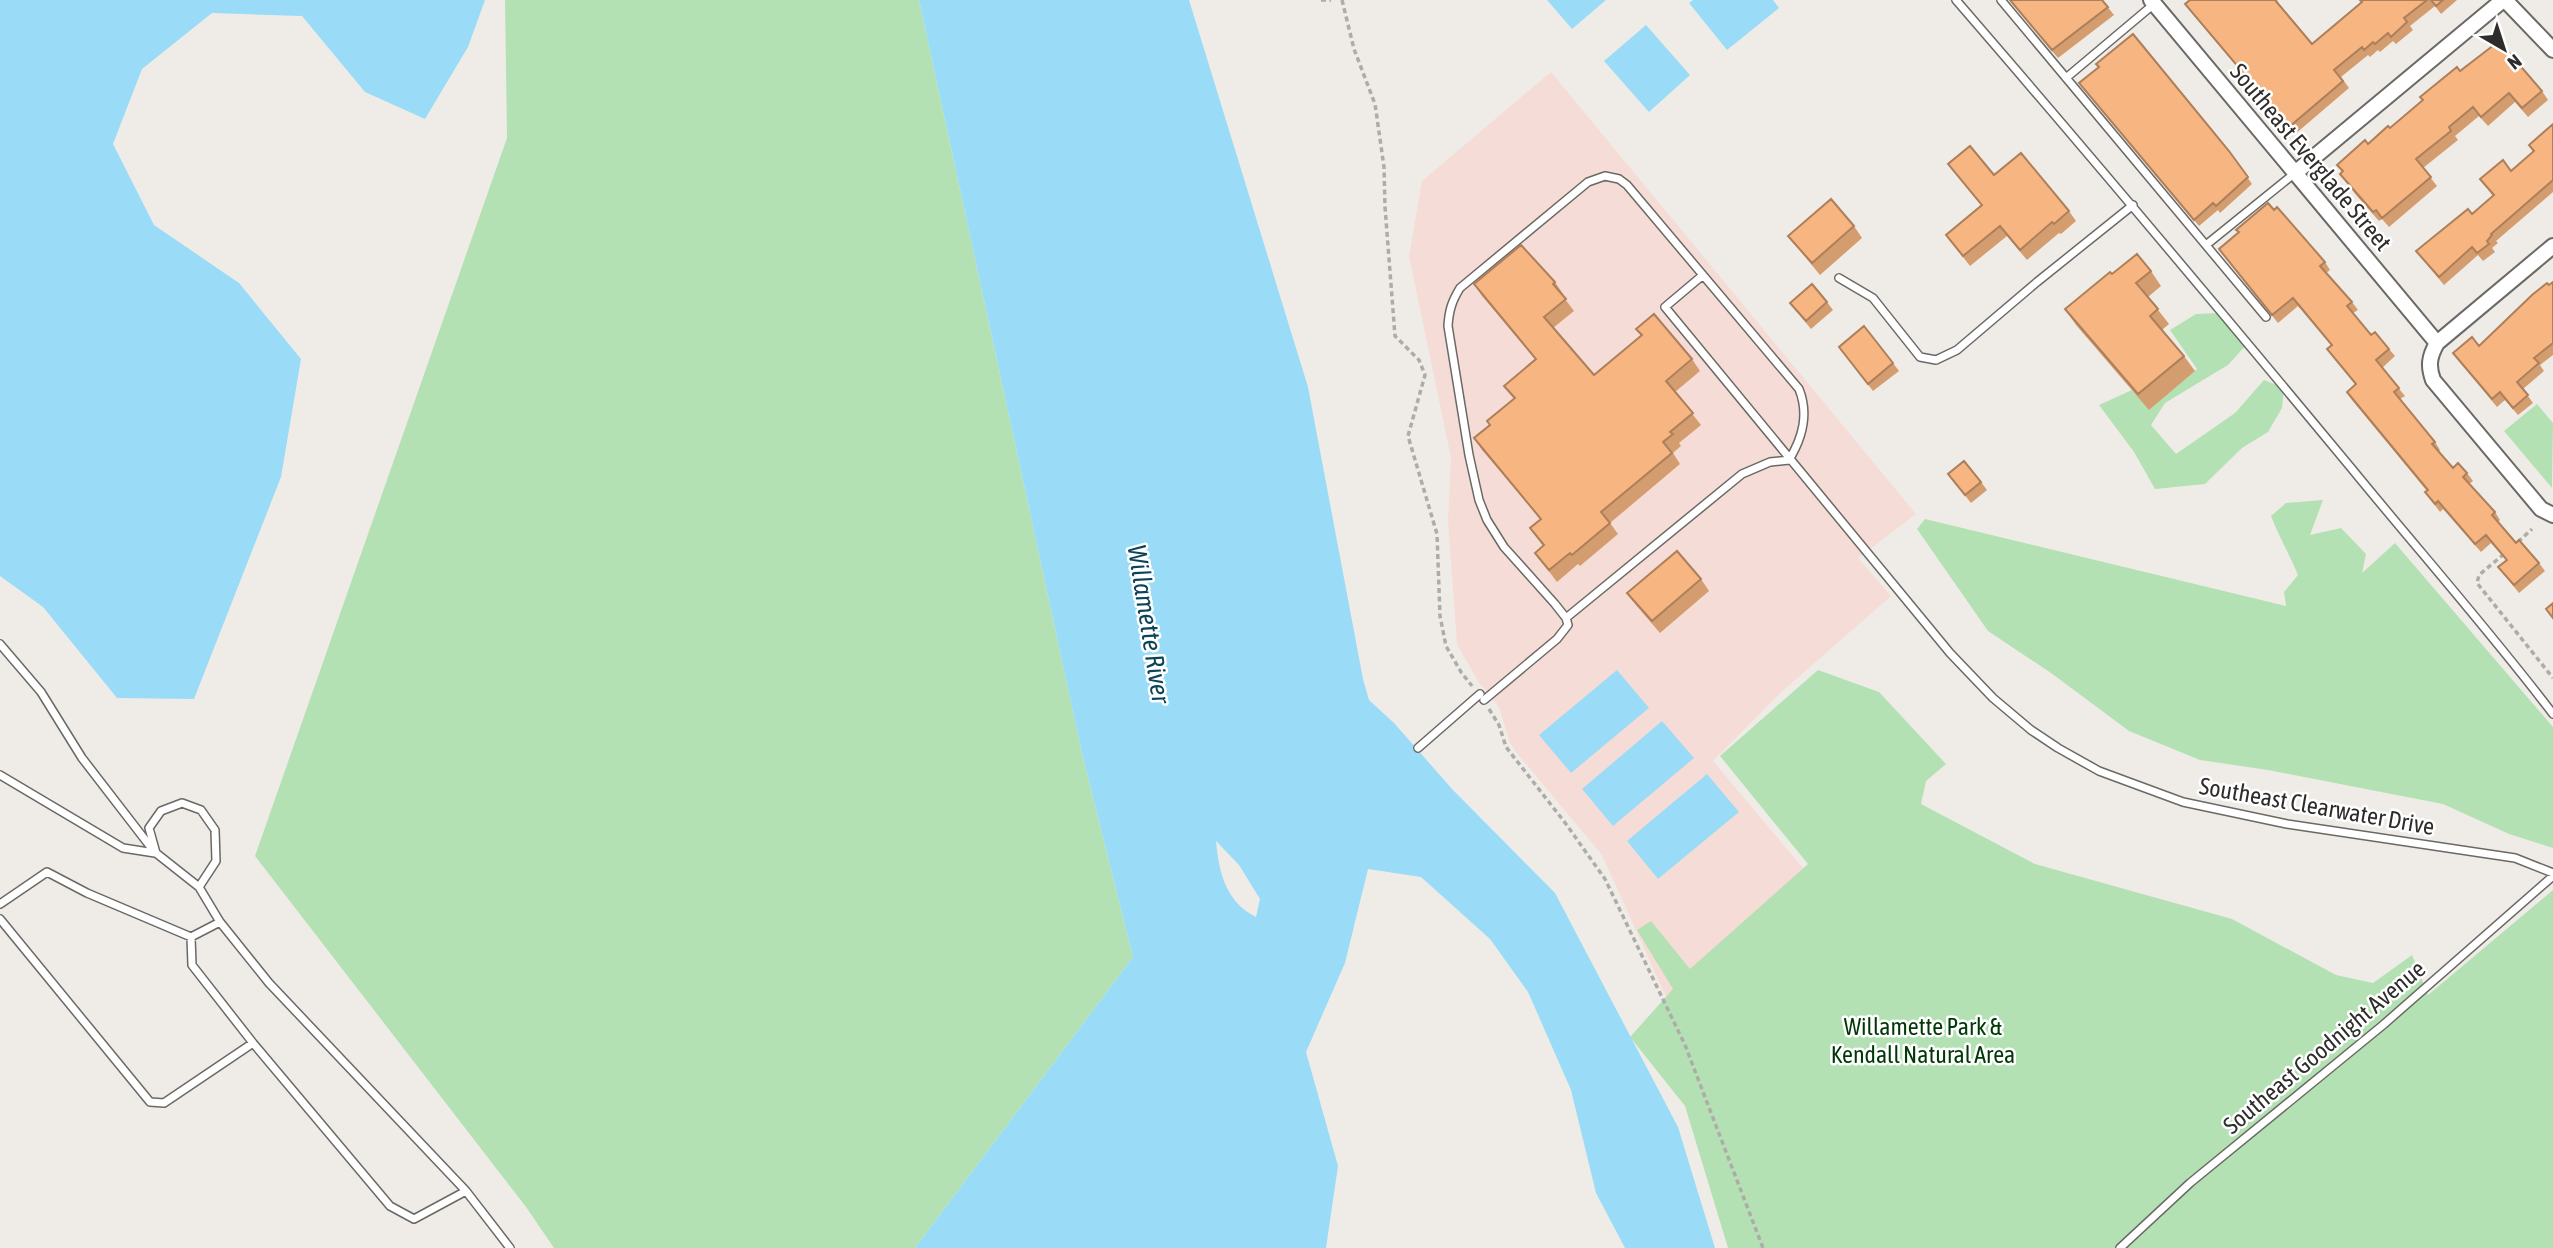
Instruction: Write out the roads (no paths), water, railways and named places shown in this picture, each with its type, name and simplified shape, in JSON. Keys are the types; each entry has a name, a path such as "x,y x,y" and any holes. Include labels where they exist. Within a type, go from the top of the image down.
{"street":[{"path":"2295,173 2504,0 2553,50"},
{"name":"Southeast Everglade Street","path":"2155,1 2437,343"},
{"path":"2553,246 2437,343 2431,353 2429,367 2434,380 2540,509 2553,515"}],"lane":[{"path":"1956,0 2133,205 2501,645 2553,714"},
{"path":"2001,0 2266,317"},
{"path":"2066,78 2155,1"},
{"path":"2206,246 2295,173"},
{"path":"1419,748 1557,639 1568,625 1566,618 1504,547 1487,520 1479,500 1448,326 1451,303 1460,288 1555,206 1588,182 1605,176 1619,179 1627,185 1799,388 1805,403 1805,413 1800,442 1789,460 1770,462 1742,474 1566,618"},
{"path":"1839,278 1873,298 1920,357 1936,360 1957,350 2133,205"},
{"name":"Southeast Clearwater Drive","path":"1703,275 1665,307 1929,630 1993,698 2031,730 2099,771 2183,802 2222,812 2515,858 2553,875"},
{"path":"0,644 41,692 82,758 156,853 199,887 220,922 269,983 466,1191 510,1248"},
{"path":"0,775 123,848 156,853"},
{"path":"156,853 149,828 161,811 182,803 201,810 215,831 216,861 199,887"},
{"path":"0,904 47,872 87,893 191,937"},
{"name":"Southeast Goodnight Avenue","path":"2120,1248 2190,1183 2383,1025 2553,875"},
{"path":"0,919 149,1102 164,1104 253,1043"},
{"path":"191,937 220,922"},
{"path":"191,937 192,964 253,1043 390,1206 414,1219 466,1191"}],"water":[{"path":"0,0 485,0 468,47 425,119 365,92 302,16 212,13 142,69 113,144 154,225 239,283 301,359 281,477 194,699 117,698 43,607 0,576"},
{"name":"Willamette River","path":"919,0 1189,0 1308,387 1369,700 1555,893 1678,1127 1715,1248 1625,1248 1596,1193 1571,1090 1528,992 1490,939 1421,877 1368,869 1345,963 1306,1052 1338,1166 1326,1248 915,1248 1133,957 1082,753","holes":["1216,841 1239,865 1260,899 1256,917 1246,911 1231,895 1222,875"]},
{"path":"1547,0 1606,0 1572,29"},
{"path":"1693,0 1773,0 1779,8 1727,50 1689,3"},
{"path":"1646,25 1690,75 1649,112 1604,61"},
{"path":"1617,670 1649,708 1571,773 1539,735"},
{"path":"1662,721 1694,758 1613,826 1582,789"},
{"path":"1707,774 1739,812 1658,879 1627,841"}],"park label":[{"name":"Willamette Park & Kendall Natural Area","path":"1923,1040"}]}
